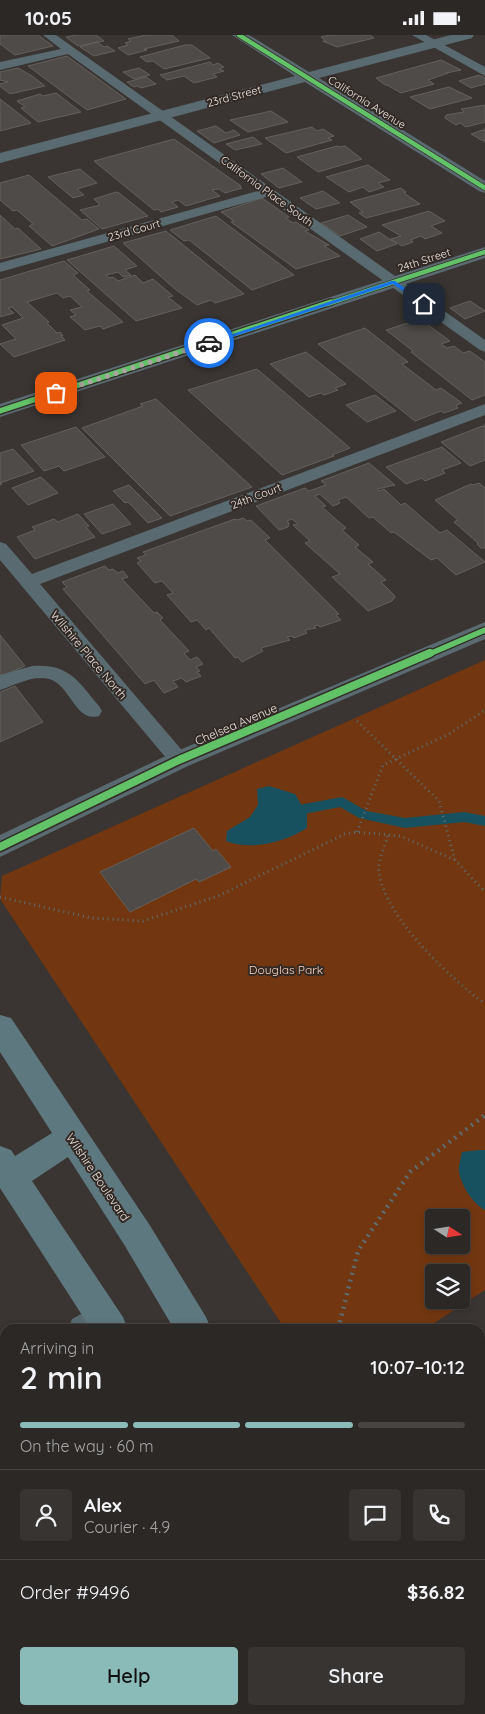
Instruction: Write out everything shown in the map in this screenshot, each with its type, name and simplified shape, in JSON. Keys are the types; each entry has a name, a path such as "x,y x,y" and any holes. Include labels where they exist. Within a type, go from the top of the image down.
{"main road":[{"name":"Wilshire Boulevard","path":"0,1027 71,1138 137,1235 191,1324"},
{"path":"71,1138 5,1168 98,1324"}],"street":[{"name":"California Avenue","path":"239,35 485,188"},
{"name":"23rd Street","path":"0,158 467,35"},
{"name":"24th Street","path":"0,411 485,252"},
{"name":"Chelsea Avenue","path":"0,847 179,760 485,630"}],"lane":[{"name":"California Place South","path":"50,35 485,347"},
{"path":"418,35 485,71"},
{"path":"0,66 70,50"},
{"name":"23rd Court","path":"0,268 268,192"},
{"name":"24th Court","path":"28,582 485,409"},
{"name":"Wilshire Place North","path":"0,548 179,760"},
{"path":"0,683 19,675 42,671 49,673 65,678 92,711"}],"path":[{"path":"331,695 439,801 455,860"},
{"path":"357,833 367,809 369,797 383,765 476,718 485,710"},
{"path":"0,897 92,918 143,921 218,896 345,834 357,833 400,836 455,860 485,892"},
{"path":"388,835 378,871 386,899 402,923 460,986 485,1004"},
{"path":"339,1324 358,1251 410,1172 485,1115"}],"green space":[{"name":"Douglas Park","path":"485,660 485,1290 470,1300 470,1264 425,1264 425,1309 456,1309 433,1324 282,1324 0,899 2,876"}],"water":[{"path":"269,786 295,794 307,814 307,828 268,844 246,845 226,841 227,831 250,817 258,805 257,789"},
{"path":"485,1150 485,1210 468,1194 459,1172 462,1152"}],"building":[{"path":"0,35 38,35 53,46 15,55 0,44"},
{"path":"96,35 104,41 78,46 66,37"},
{"path":"146,35 172,35 179,41 144,49 147,50 128,55 118,48 128,45 125,43 131,41 128,39"},
{"path":"330,35 370,35 374,38 337,47 323,41 326,41 321,37"},
{"path":"97,42 115,51 94,56 80,47"},
{"path":"185,45 192,45 210,58 164,69 153,61 147,62 140,57"},
{"path":"67,56 126,99 87,110 28,66"},
{"path":"441,60 461,70 428,80 434,84 401,93 376,78"},
{"path":"210,62 213,65 218,63 224,67 219,69 224,71 213,74 217,77 194,83 184,76 167,80 160,75"},
{"path":"18,68 45,86 10,94 0,86 0,84 8,82 0,80 0,72"},
{"path":"139,68 150,75 134,79 123,72"},
{"path":"479,75 485,78 485,84 471,88 459,81"},
{"path":"146,77 156,84 141,88 134,87 127,82"},
{"path":"449,87 472,98 430,109 410,97"},
{"path":"56,93 81,112 38,122 21,108 25,107 17,101 40,94 43,96"},
{"path":"0,99 31,123 0,131"},
{"path":"485,105 485,122 466,127 460,123 456,125 445,118 446,115 464,112 461,109"},
{"path":"271,111 288,122 248,132 230,120"},
{"path":"216,126 226,133 234,130 240,135 214,143 197,131"},
{"path":"312,127 317,131 323,129 334,136 328,138 332,140 286,153 265,138"},
{"path":"485,129 485,142 471,134"},
{"path":"253,137 262,144 235,150 226,144"},
{"path":"174,139 242,188 225,193 219,189 212,190 220,196 186,206 178,200 172,202 178,207 161,212 158,209 154,210 94,161"},
{"path":"337,146 345,146 362,159 318,172 297,157"},
{"path":"368,165 390,180 378,183 384,187 369,192 363,187 349,192 326,177"},
{"path":"283,168 302,182 279,188 261,174"},
{"path":"80,169 97,183 77,189 84,195 73,198 48,177"},
{"path":"29,175 82,220 87,219 99,229 52,246 29,226 33,224 17,210 13,211 0,200 0,183"},
{"path":"401,188 406,192 404,193 420,204 366,218 359,213 363,212 350,202"},
{"path":"323,191 340,203 316,209 300,198"},
{"path":"116,192 148,216 102,229 80,210 100,205 94,199"},
{"path":"262,198 289,217 285,218 309,230 305,231 329,245 324,246 340,256 296,269 231,222 234,221 221,212"},
{"path":"429,211 445,221 431,226 442,233 425,239 421,236 410,240 413,242 402,246 391,239 401,236 382,225"},
{"path":"0,215 15,229 18,228 41,249 0,259"},
{"path":"348,215 367,227 340,236 321,223"},
{"path":"216,216 294,275 252,290 189,240 184,241 170,230"},
{"path":"166,231 244,294 215,303 211,300 197,305 175,289 123,243"},
{"path":"379,232 397,244 377,251 360,239"},
{"path":"114,246 137,266 125,270 131,275 123,277 118,272 106,275 109,278 113,277 118,281 135,275 143,283 153,279 173,296 168,297 182,308 136,321 67,260"},
{"path":"64,261 78,273 73,275 90,290 87,291 123,322 103,329 100,326 85,330 70,317 76,315 70,310 82,307 70,296 63,298 57,293 27,302 49,322 47,323 57,333 60,332 65,340 14,357 0,344 16,339 2,325 23,318 12,307 8,308 14,313 0,317 0,280"},
{"path":"470,301 485,311 465,319 450,308"},
{"path":"420,319 450,341 441,344 447,348 454,346 463,353 470,351 485,362 485,395 472,400 386,330"},
{"path":"365,328 408,362 402,364 436,390 441,388 462,403 456,405 458,408 444,413 441,411 415,421 318,344"},
{"path":"306,352 346,384 335,388 338,390 324,395 321,393 309,397 270,364"},
{"path":"257,369 350,448 332,455 334,456 282,475 188,390"},
{"path":"375,395 396,411 367,422 346,405"},
{"path":"156,399 252,487 170,516 82,428 143,406 140,404"},
{"path":"485,425 485,460 470,466 441,442"},
{"path":"76,427 105,457 64,471 59,466 44,471 21,445"},
{"path":"442,447 461,463 442,470 445,473 425,481 422,478 406,484 386,467"},
{"path":"13,449 34,471 0,483 0,453"},
{"path":"369,463 395,485 377,489 379,491 384,489 401,505 405,503 440,533 447,530 485,562 456,575 437,558 431,560 394,532 391,533 373,517 369,518 346,497 338,500 340,503 333,506 320,494 315,496 326,506 322,507 346,528 342,530 359,545 355,547 373,562 368,564 386,580 381,582 395,597 392,601 368,611 332,577 340,574 305,543 310,541 293,525 298,524 292,519 287,521 289,523 288,527 279,530 256,506 305,488 309,491 326,485 321,481"},
{"path":"41,477 58,493 28,505 12,488"},
{"path":"479,483 485,488 485,548 481,548 478,543 454,522 458,520 435,500 471,484"},
{"path":"129,485 162,518 148,523 128,502 125,503 113,491"},
{"path":"113,504 131,524 102,534 84,514"},
{"path":"78,514 89,526 86,527 95,537 35,559 17,537 35,530 32,527 54,519 58,522"},
{"path":"243,518 247,521 251,520 270,538 265,540 339,614 336,615 341,620 320,627 318,625 314,626 316,628 305,630 307,633 294,638 292,636 287,637 290,640 261,648 263,651 242,662 238,657 235,658 209,628 206,630 197,620 191,622 167,595 173,593 162,581 155,583 137,563 141,561 137,558 146,555 143,552 235,519"},
{"path":"105,566 109,570 113,569 118,573 123,571 128,577 122,579 154,613 157,612 163,618 160,620 189,651 184,653 190,660 197,657 203,664 196,667 200,671 197,672 201,676 186,682 182,678 173,681 178,687 164,693 154,680 145,684 63,589 67,587 62,582"},
{"path":"0,635 25,666 0,677"},
{"path":"15,686 43,722 0,742 0,692"},
{"path":"194,828 213,851 216,849 231,867 199,882 196,879 130,912 100,872"}],"waterway":[{"path":"304,809 342,802 364,815 405,823 464,817 485,821"}],"cycle path":[{"path":"239,35 485,188"},
{"path":"0,411 485,252"},
{"path":"0,847 179,760 485,630"}],"way so far":[{"path":"56,393 209,343"}],"route":[{"path":"209,343 393,282 424,304"}]}
